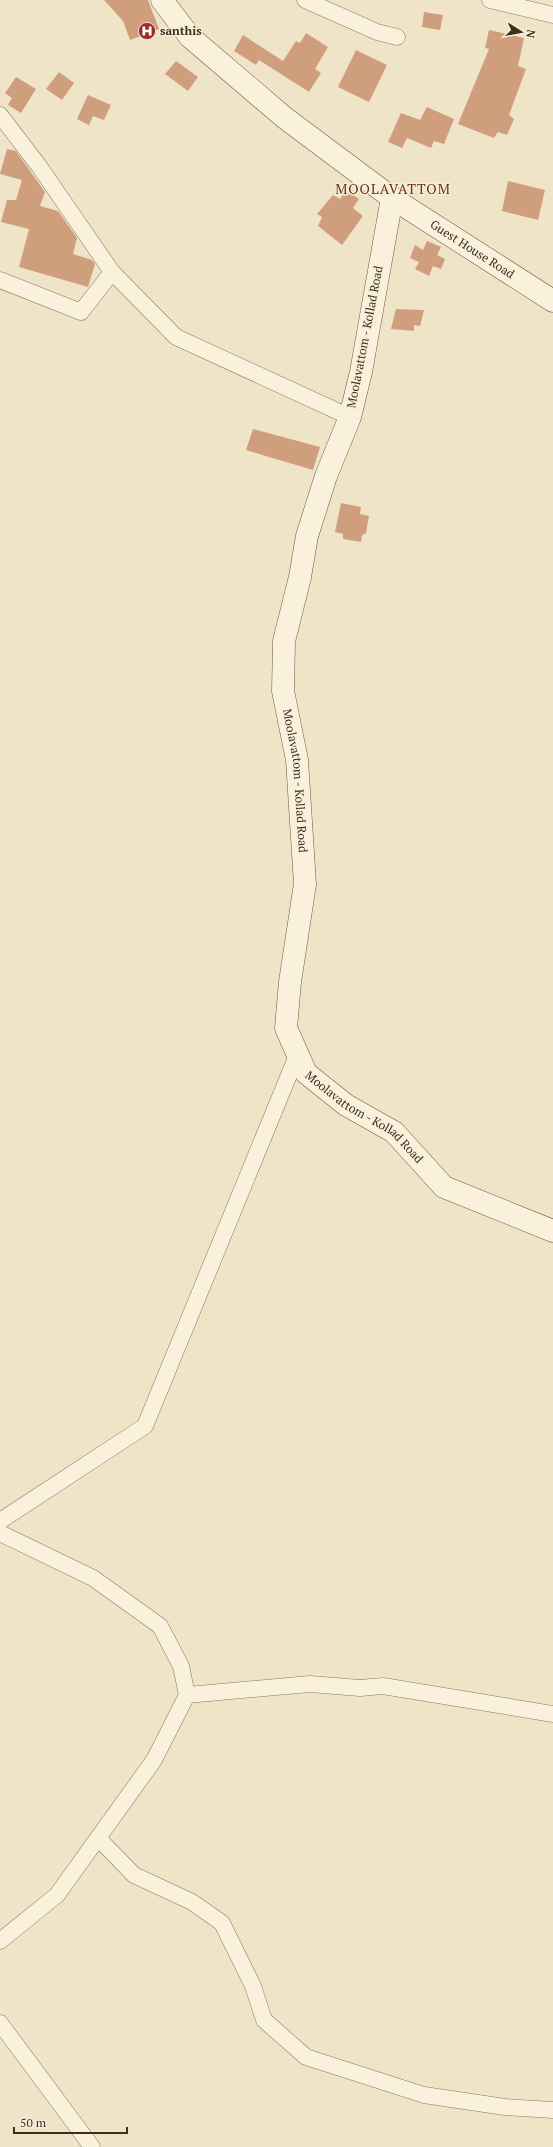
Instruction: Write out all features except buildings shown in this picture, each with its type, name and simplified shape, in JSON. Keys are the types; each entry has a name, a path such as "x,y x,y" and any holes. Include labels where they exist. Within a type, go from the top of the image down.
{"main road":[{"name":"Guest House Road","path":"162,0 196,42 285,118 392,198 553,301"},
{"name":"Moolavattom - Kollad Road","path":"392,198 361,372 350,417 326,476 307,536 300,577 284,641 284,691 297,760 303,830 305,884 290,982 286,1028 306,1073 346,1105 394,1132 444,1188 553,1231"}],"street":[{"path":"305,0 377,32 397,37"},
{"path":"490,0 553,15"},
{"path":"0,114 39,166 112,272 176,337 350,417"},
{"path":"0,280 81,312 112,272"},
{"path":"0,1522 145,1426 298,1053"},
{"path":"0,1533 93,1578 160,1626 181,1666 187,1695 154,1760 57,1895 0,1941"},
{"path":"187,1695 310,1684 360,1688 383,1686 553,1714"},
{"path":"98,1838 134,1875 192,1902 222,1923 253,1986 264,2020 306,2057 424,2095 505,2107 553,2110"},
{"path":"0,2023 92,2147"}],"place":[{"name":"santhis","path":"147,31"}],"district":[{"name":"MOOLAVATTOM","path":"393,189"}]}
